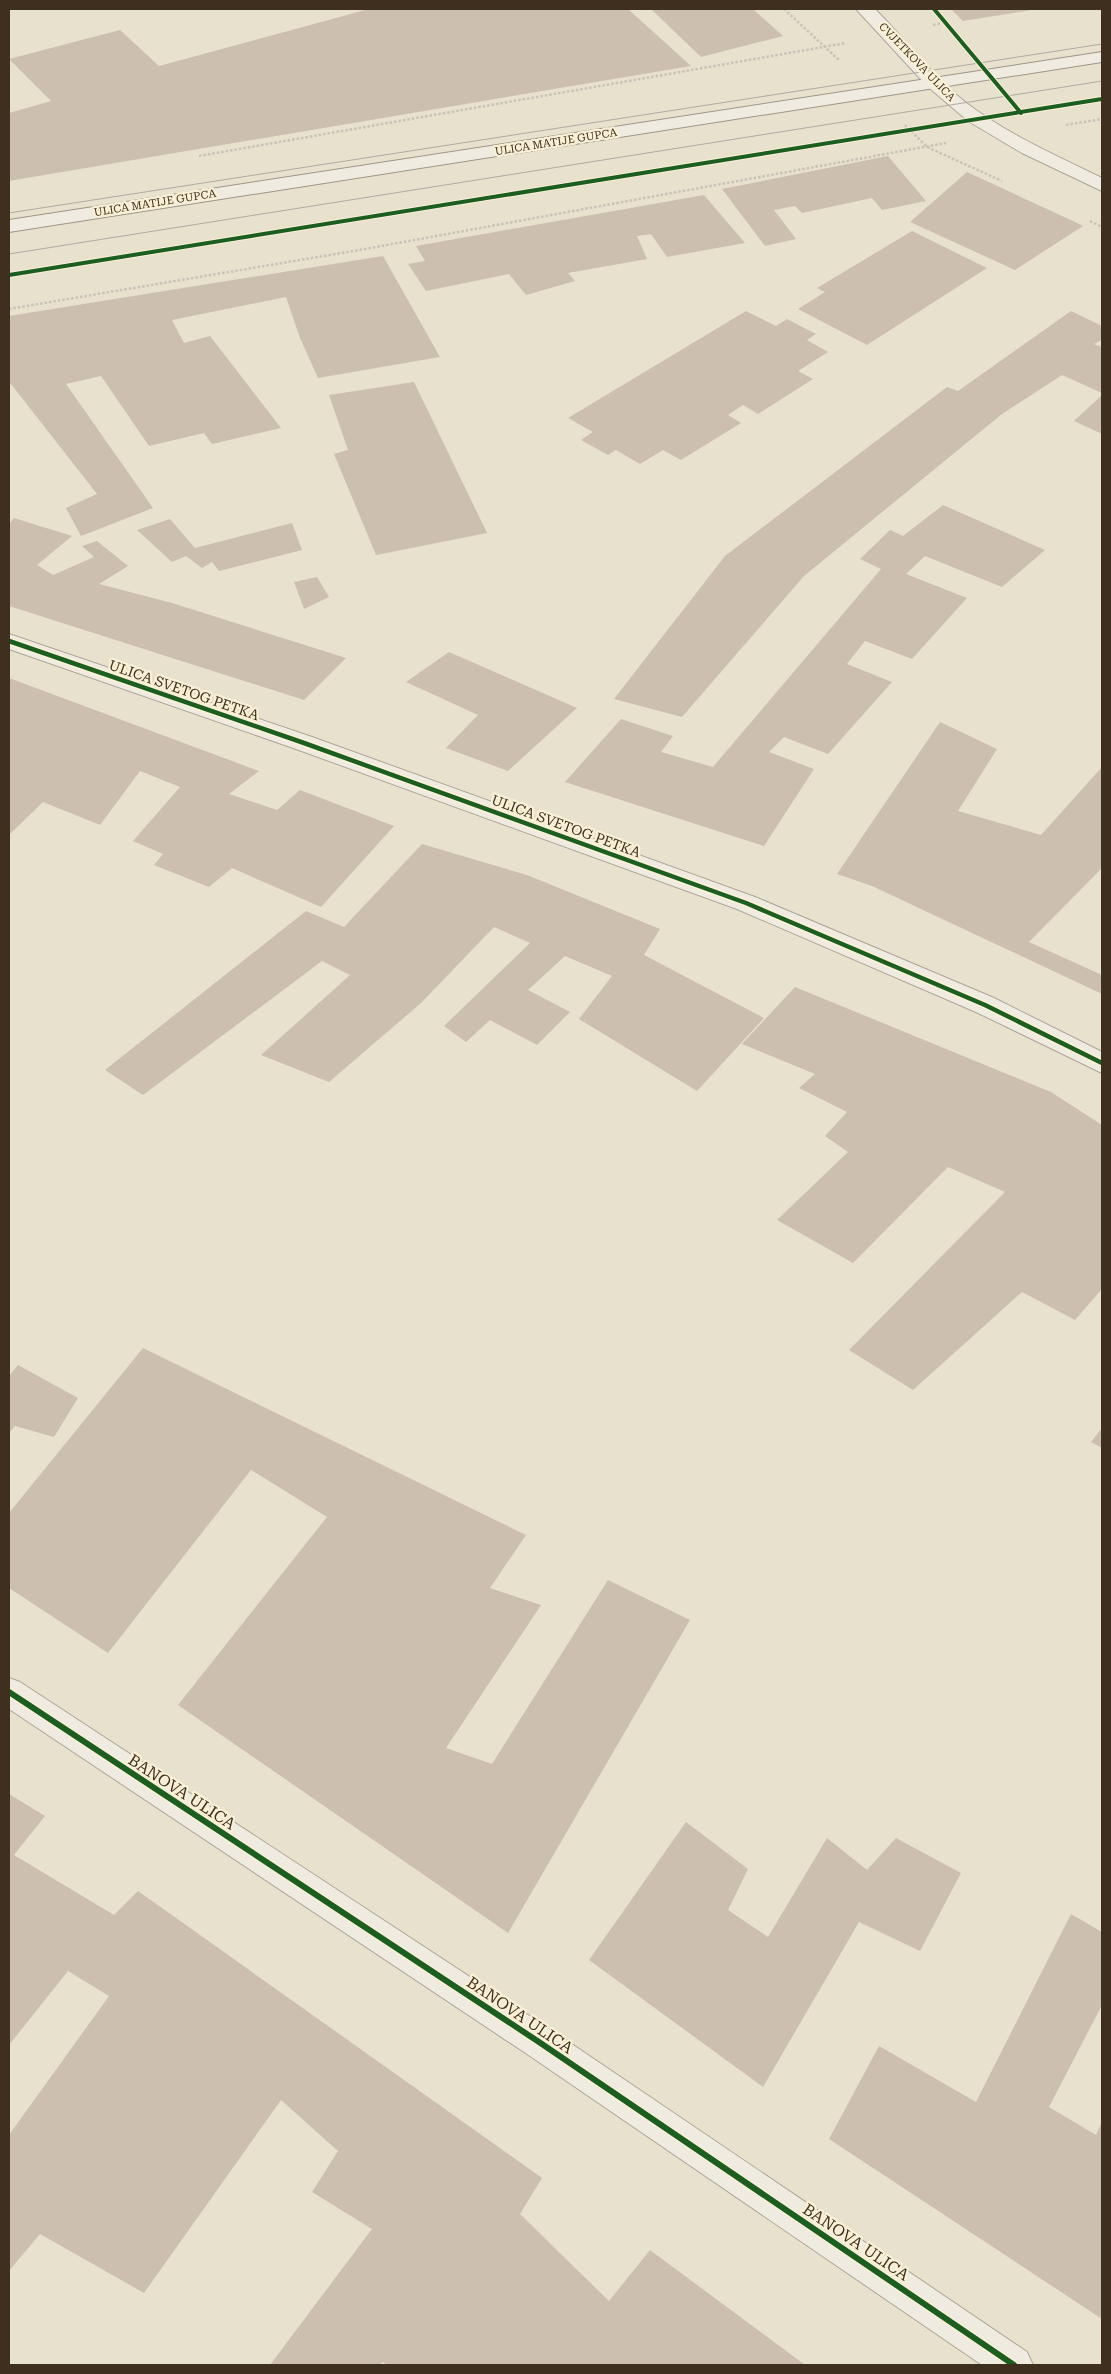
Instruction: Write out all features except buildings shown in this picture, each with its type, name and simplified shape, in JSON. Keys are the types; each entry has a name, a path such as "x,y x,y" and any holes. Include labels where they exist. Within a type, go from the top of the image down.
{"street":[{"name":"CVJETKOVA ULICA","path":"865,9 934,83 980,121 1102,185"},
{"name":"ULICA MATIJE GUPCA","path":"9,226 1102,57"},
{"name":"ULICA SVETOG PETKA","path":"9,641 304,743 746,903 984,1006 1102,1063"},
{"name":"BANOVA ULICA","path":"9,1692 539,2042 1014,2365"}],"path":[{"path":"940,16 989,74"},
{"path":"196,157 817,49 947,22"},
{"path":"9,309 366,249 882,153 1102,119"},
{"path":"900,131 980,121"}],"tram line":[{"path":"9,213 1102,44"},
{"path":"9,254 1102,81"}],"cycle path":[{"path":"934,9 1021,113"},
{"path":"9,275 1102,99"},
{"path":"9,641 304,743 746,903 985,1005 1102,1063"},
{"path":"9,1692 539,2042 1014,2365"}]}
